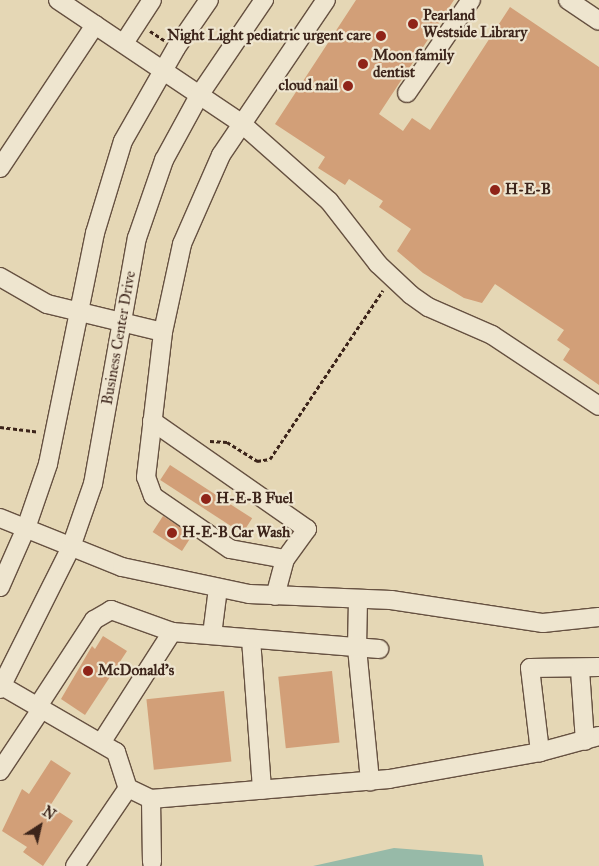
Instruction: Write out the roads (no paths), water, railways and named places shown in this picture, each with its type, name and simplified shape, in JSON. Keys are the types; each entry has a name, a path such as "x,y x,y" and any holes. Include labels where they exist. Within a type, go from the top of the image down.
{"street":[{"path":"58,0 241,123 329,201 391,278 428,307 492,335 599,406"},
{"path":"124,43 152,0"},
{"path":"0,587 26,528 48,464 78,309 123,141 164,70 209,0"},
{"name":"Business Center Drive","path":"1,688 71,547 93,484 140,230 164,160 200,94 264,0"},
{"path":"285,559 230,549 153,496 146,477 163,332 182,244 206,184 241,123 326,0"},
{"path":"407,93 471,0"},
{"path":"568,0 599,21"},
{"path":"0,168 95,24"},
{"path":"0,277 48,304 78,309 163,332"},
{"path":"152,421 307,530 285,559 275,596"},
{"path":"0,518 122,567 218,588 275,596 429,604 543,623 599,617"},
{"path":"212,635 218,588"},
{"path":"358,600 357,648 370,781"},
{"path":"0,771 103,612 111,610 172,632 380,649"},
{"path":"100,743 172,632"},
{"path":"251,639 262,790"},
{"path":"540,752 530,668 580,670 599,667"},
{"path":"1,688 40,707 116,752 128,788 151,799 370,781 540,752 592,739 580,670"},
{"path":"76,866 128,788"},
{"path":"151,799 152,862"}],"place":[{"name":"Pearland Westside Library","path":"413,24"},
{"name":"Night Light pediatric urgent care","path":"381,36"},
{"name":"Moon family dentist","path":"363,64"},
{"name":"cloud nail","path":"348,86"},
{"name":"H-E-B","path":"495,190"},
{"name":"H-E-B Fuel","path":"206,499"},
{"name":"H-E-B Car Wash","path":"172,533"},
{"name":"McDonald's","path":"88,671"}]}
